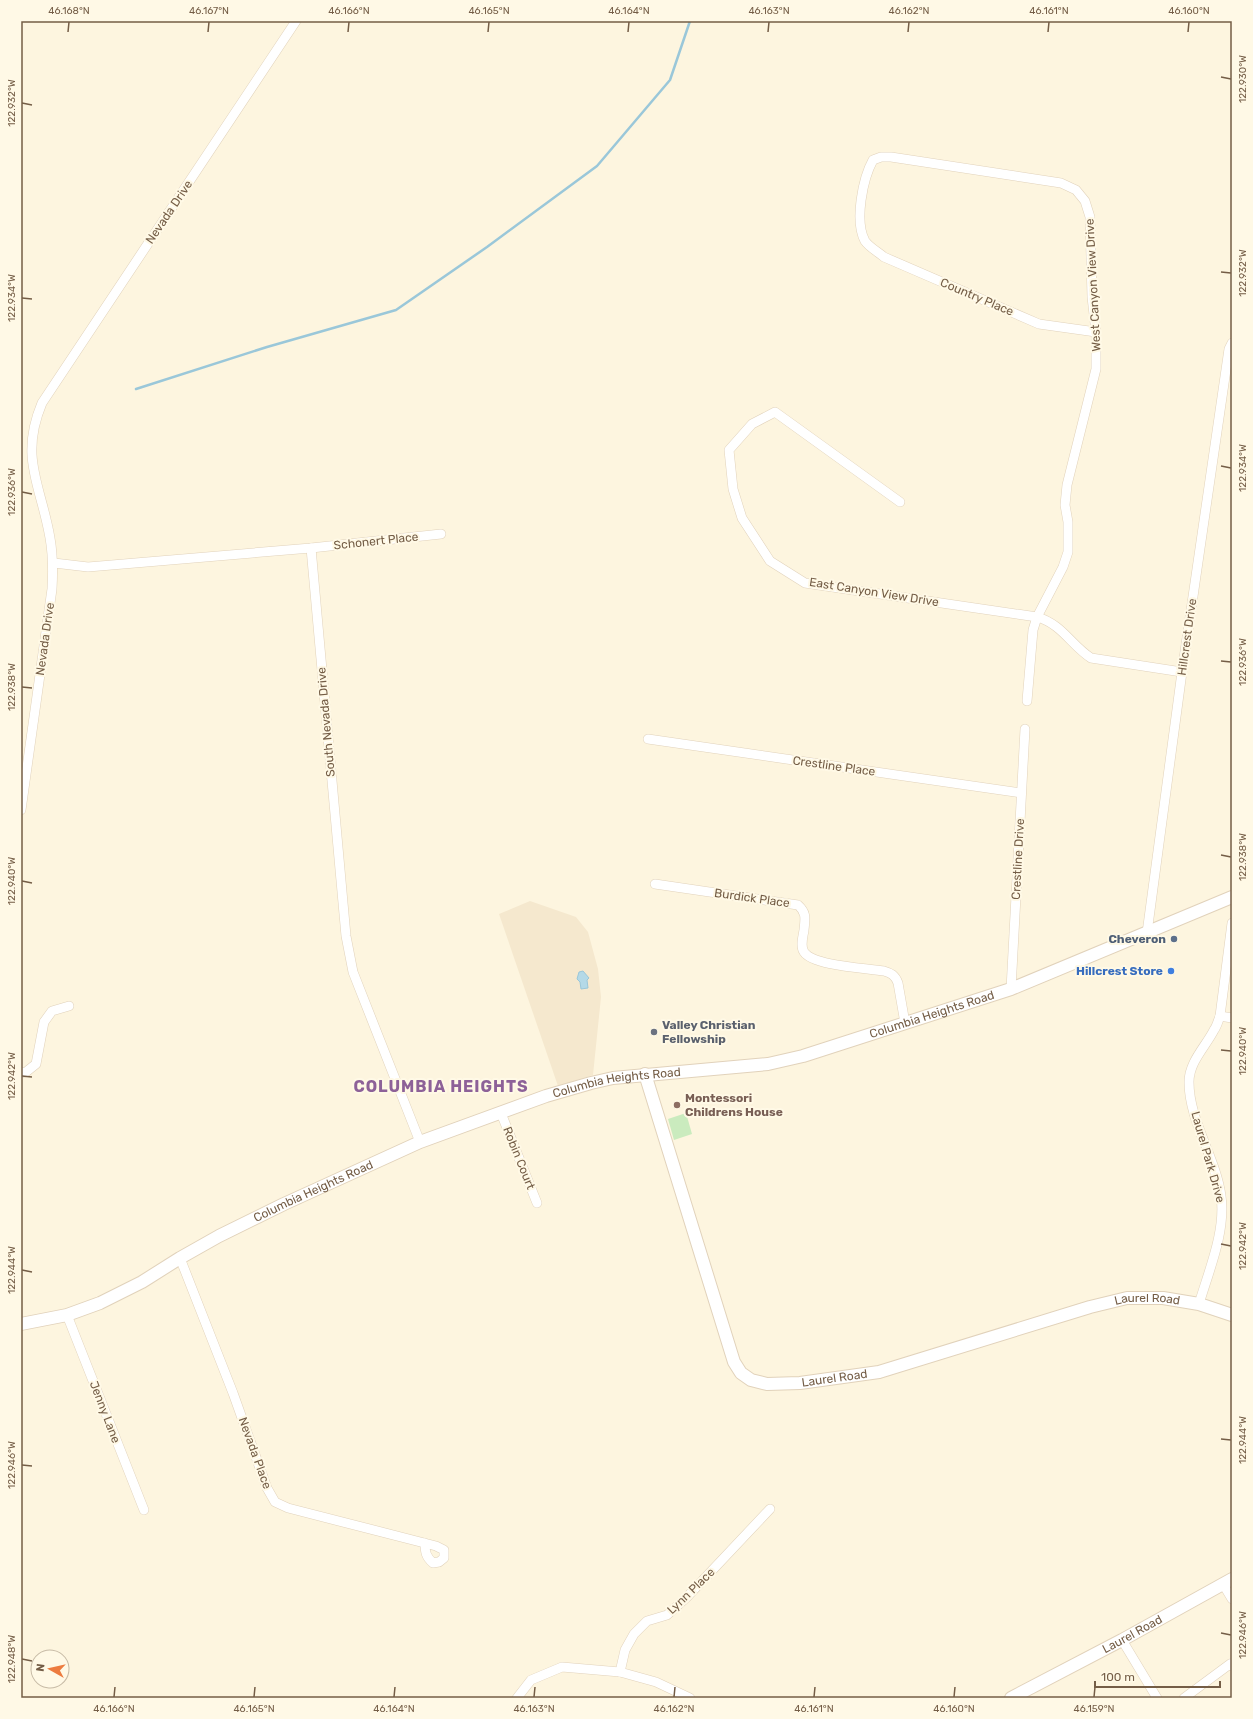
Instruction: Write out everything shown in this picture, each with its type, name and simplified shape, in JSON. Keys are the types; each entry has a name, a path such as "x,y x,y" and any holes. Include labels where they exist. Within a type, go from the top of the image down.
{"street":[{"name":"Nevada Drive","path":"21,810 52,589 54,563 50,536 32,465 31,443 35,420 42,403 296,21"},
{"name":"West Canyon View Drive","path":"865,240 860,226 860,207 868,168 872,160 881,157 1061,183 1076,190 1085,201 1090,217 1092,297 1096,332 1096,369 1067,484 1065,505 1068,522 1068,552 1063,567 1037,617"},
{"name":"Country Place","path":"865,240 884,257 1039,324 1096,332"},
{"name":"Hillcrest Drive","path":"1146,933 1229,349 1232,343"},
{"name":"East Canyon View Drive","path":"900,502 775,412 752,424 730,450 733,489 742,518 770,562 806,583 1037,617 1048,620 1061,630 1082,652 1091,658 1182,672"},
{"name":"Schonert Place","path":"311,548 441,534"},
{"path":"54,563 88,567 311,548"},
{"name":"South Nevada Drive","path":"311,548 346,936 353,972 420,1142"},
{"path":"1027,701 1031,641 1037,617"},
{"name":"Crestline Drive","path":"1011,989 1025,729"},
{"name":"Crestline Place","path":"648,739 1021,793"},
{"name":"Burdick Place","path":"655,884 798,905 803,910 805,915 802,944 803,950 807,955 824,962 884,970 892,973 896,977 898,983 905,1023"},
{"name":"Columbia Heights Road","path":"21,1324 67,1315 100,1304 142,1282 218,1236 284,1204 420,1142 546,1096 591,1083 645,1074 768,1064 803,1056 1011,989 1232,897"},
{"name":"Laurel Park Drive","path":"1199,1304 1220,1231 1222,1214 1221,1195 1194,1108 1189,1081 1194,1064 1215,1029 1220,1016 1232,923"},
{"path":"21,1073 26,1072 36,1064 44,1022 52,1011 68,1006"},
{"path":"1220,1016 1232,1018"},
{"name":"Laurel Road","path":"645,1074 734,1362 741,1373 751,1380 767,1384 800,1383 879,1372 1090,1307 1127,1298 1163,1298 1199,1304 1232,1315"},
{"name":"Robin Court","path":"501,1113 537,1204"},
{"name":"Nevada Place","path":"180,1258 233,1393 267,1488 275,1502 288,1508 425,1543"},
{"name":"Jenny Lane","path":"67,1315 144,1510"},
{"name":"Lynn Place","path":"620,1672 625,1650 634,1634 647,1621 667,1615 687,1597 770,1509"},
{"path":"1228,1582 1232,1599"},
{"name":"Laurel Road","path":"1011,1698 1228,1582"},
{"path":"1122,1640 1157,1698"},
{"path":"1184,1698 1230,1664 1232,1666"},
{"path":"517,1698 531,1680 562,1667 620,1672 656,1682 690,1698"}],"shaded area":[{"path":"530,901 576,917 588,932 598,969 601,997 593,1075 558,1086 499,914"}],"green space":[{"path":"686,1113 692,1134 674,1140 668,1119"}],"water":[{"path":"583,971 589,978 587,980 588,988 581,989 580,982 577,979 579,972"}],"waterway":[{"path":"136,389 267,347 396,310 487,247 597,166 670,80 690,21"}],"place":[{"name":"Cheveron","path":"1174,939"},
{"name":"Hillcrest Store","path":"1171,971"},
{"name":"Valley Christian Fellowship","path":"654,1032"},
{"name":"Montessori Childrens House","path":"677,1105"}],"district":[{"name":"COLUMBIA HEIGHTS","path":"441,1086"}]}
